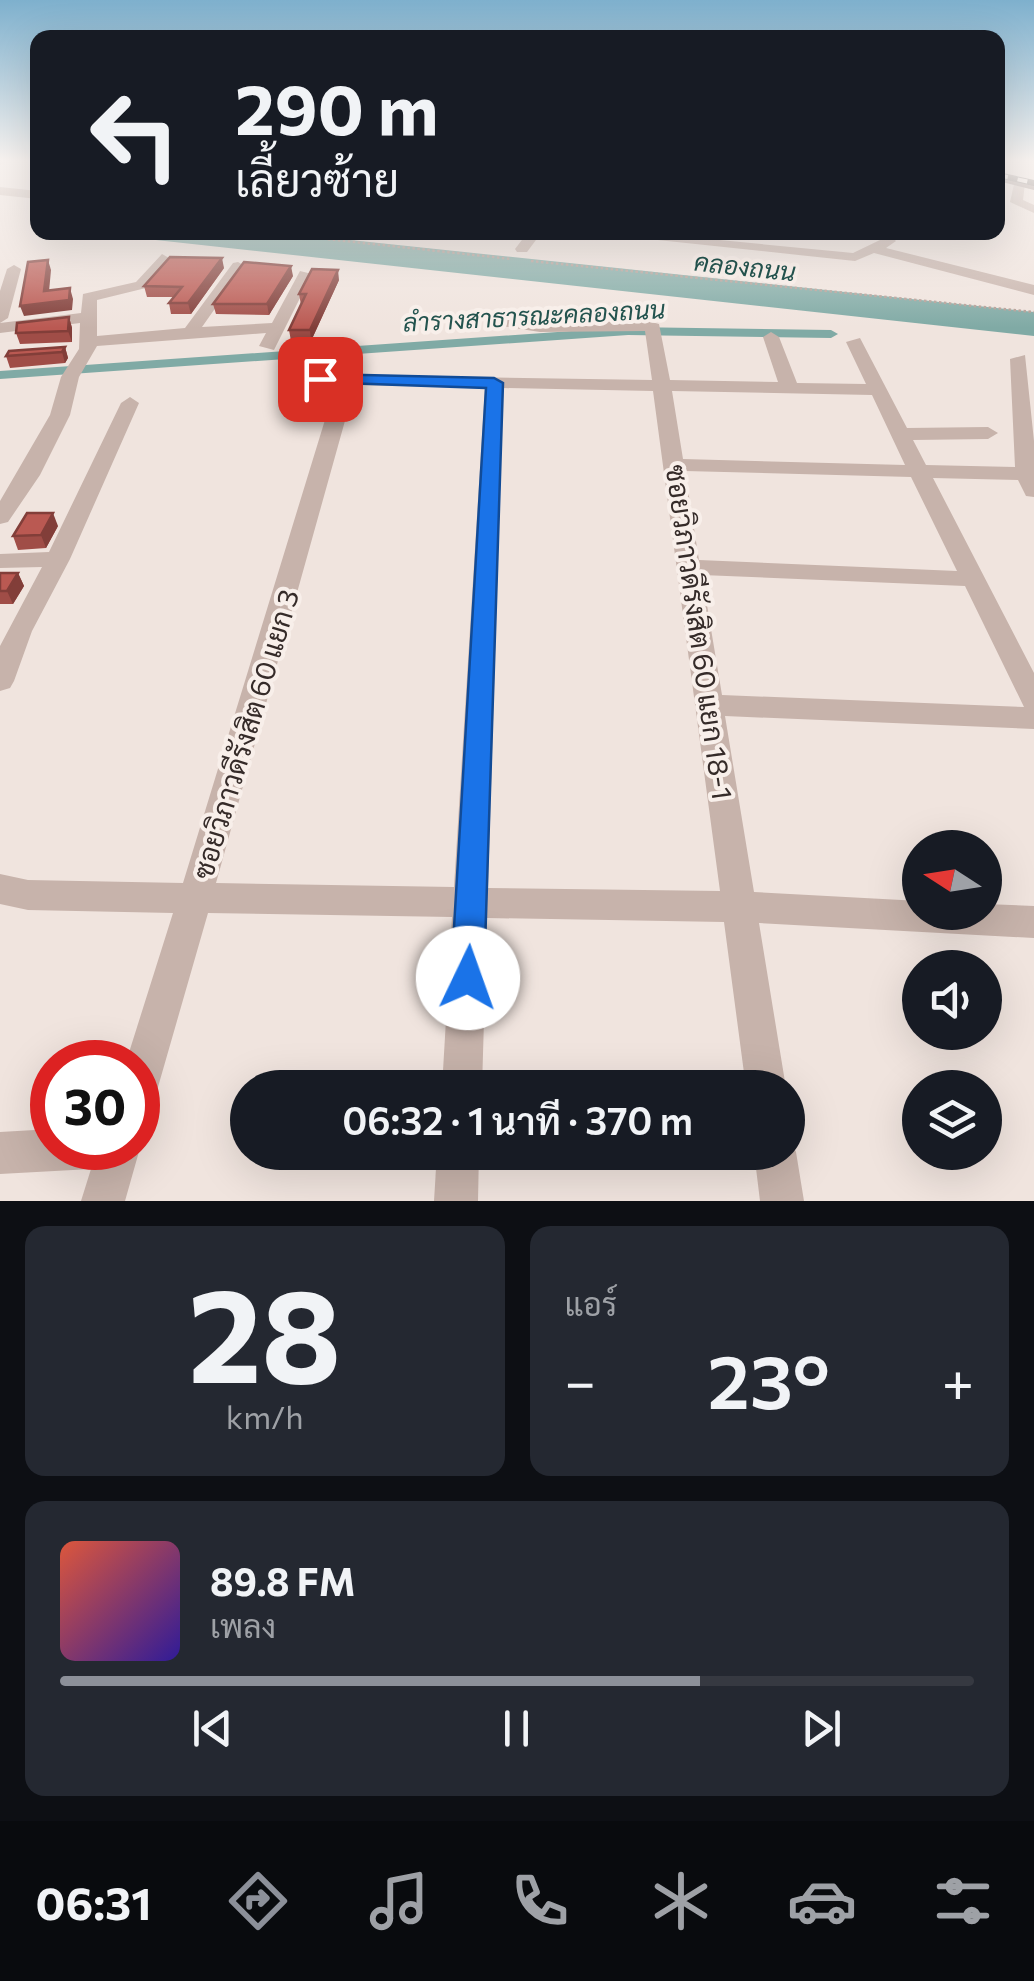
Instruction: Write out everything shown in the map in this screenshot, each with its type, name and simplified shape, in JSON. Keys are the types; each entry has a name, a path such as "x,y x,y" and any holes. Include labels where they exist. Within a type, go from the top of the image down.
{"street":[{"path":"521,256 531,240"},
{"path":"713,240 856,257 888,240"},
{"path":"874,250 1034,290"},
{"path":"0,517 29,475 60,415 88,342 89,297 141,284 162,258"},
{"path":"190,333 238,266"},
{"path":"0,318 14,269"},
{"path":"268,346 304,274"},
{"path":"0,328 91,316"},
{"name":"ซอยวิภาวดีรังสิต 60 แยก 18-1","path":"510,318 508,323 540,327 644,324 654,331 763,1070"},
{"path":"88,342 274,328"},
{"path":"771,337 790,389"},
{"path":"854,342 1034,700"},
{"path":"676,465 918,472 1030,483 1019,359"},
{"path":"292,378 879,390"},
{"name":"ซอยวิภาวดีรังสิต 60 แยก 3","path":"152,1040 298,560 347,379"},
{"path":"463,1070 494,383"},
{"path":"0,681 9,632 58,560 130,403"},
{"path":"900,434 988,433"},
{"path":"0,561 58,560"},
{"path":"691,567 973,579"},
{"path":"711,705 1034,718"},
{"path":"0,888 28,896 740,907 1034,922"},
{"path":"0,1153 30,1151"},
{"path":"103,1201 112,1170"},
{"path":"456,1201 457,1170"},
{"path":"778,1170 782,1201"}],"path":[{"path":"330,240 521,256 1034,312"}],"water":[{"path":"156,240 350,240 1034,312 1034,336"}],"building":[{"path":"170,257 222,258 188,303 169,303 182,287 144,286"},
{"path":"48,260 44,291 70,288 69,300 20,306 28,262"},
{"path":"244,262 291,266 267,304 213,304"},
{"path":"312,269 338,270 310,330 289,330 306,294 299,294"},
{"path":"69,317 68,331 16,333 17,323"},
{"path":"65,347 62,352 6,356 9,351"},
{"path":"27,513 53,513 41,535 13,536"},
{"path":"0,573 18,573 7,591 0,591"}],"waterway":[{"name":"ลำรางสาธารณะคลองถนน","path":"0,375 628,331 831,334"}],"route":[{"path":"320,379 494,383 468,978"}],"water label":[{"name":"คลองถนน","path":"745,266"}]}
